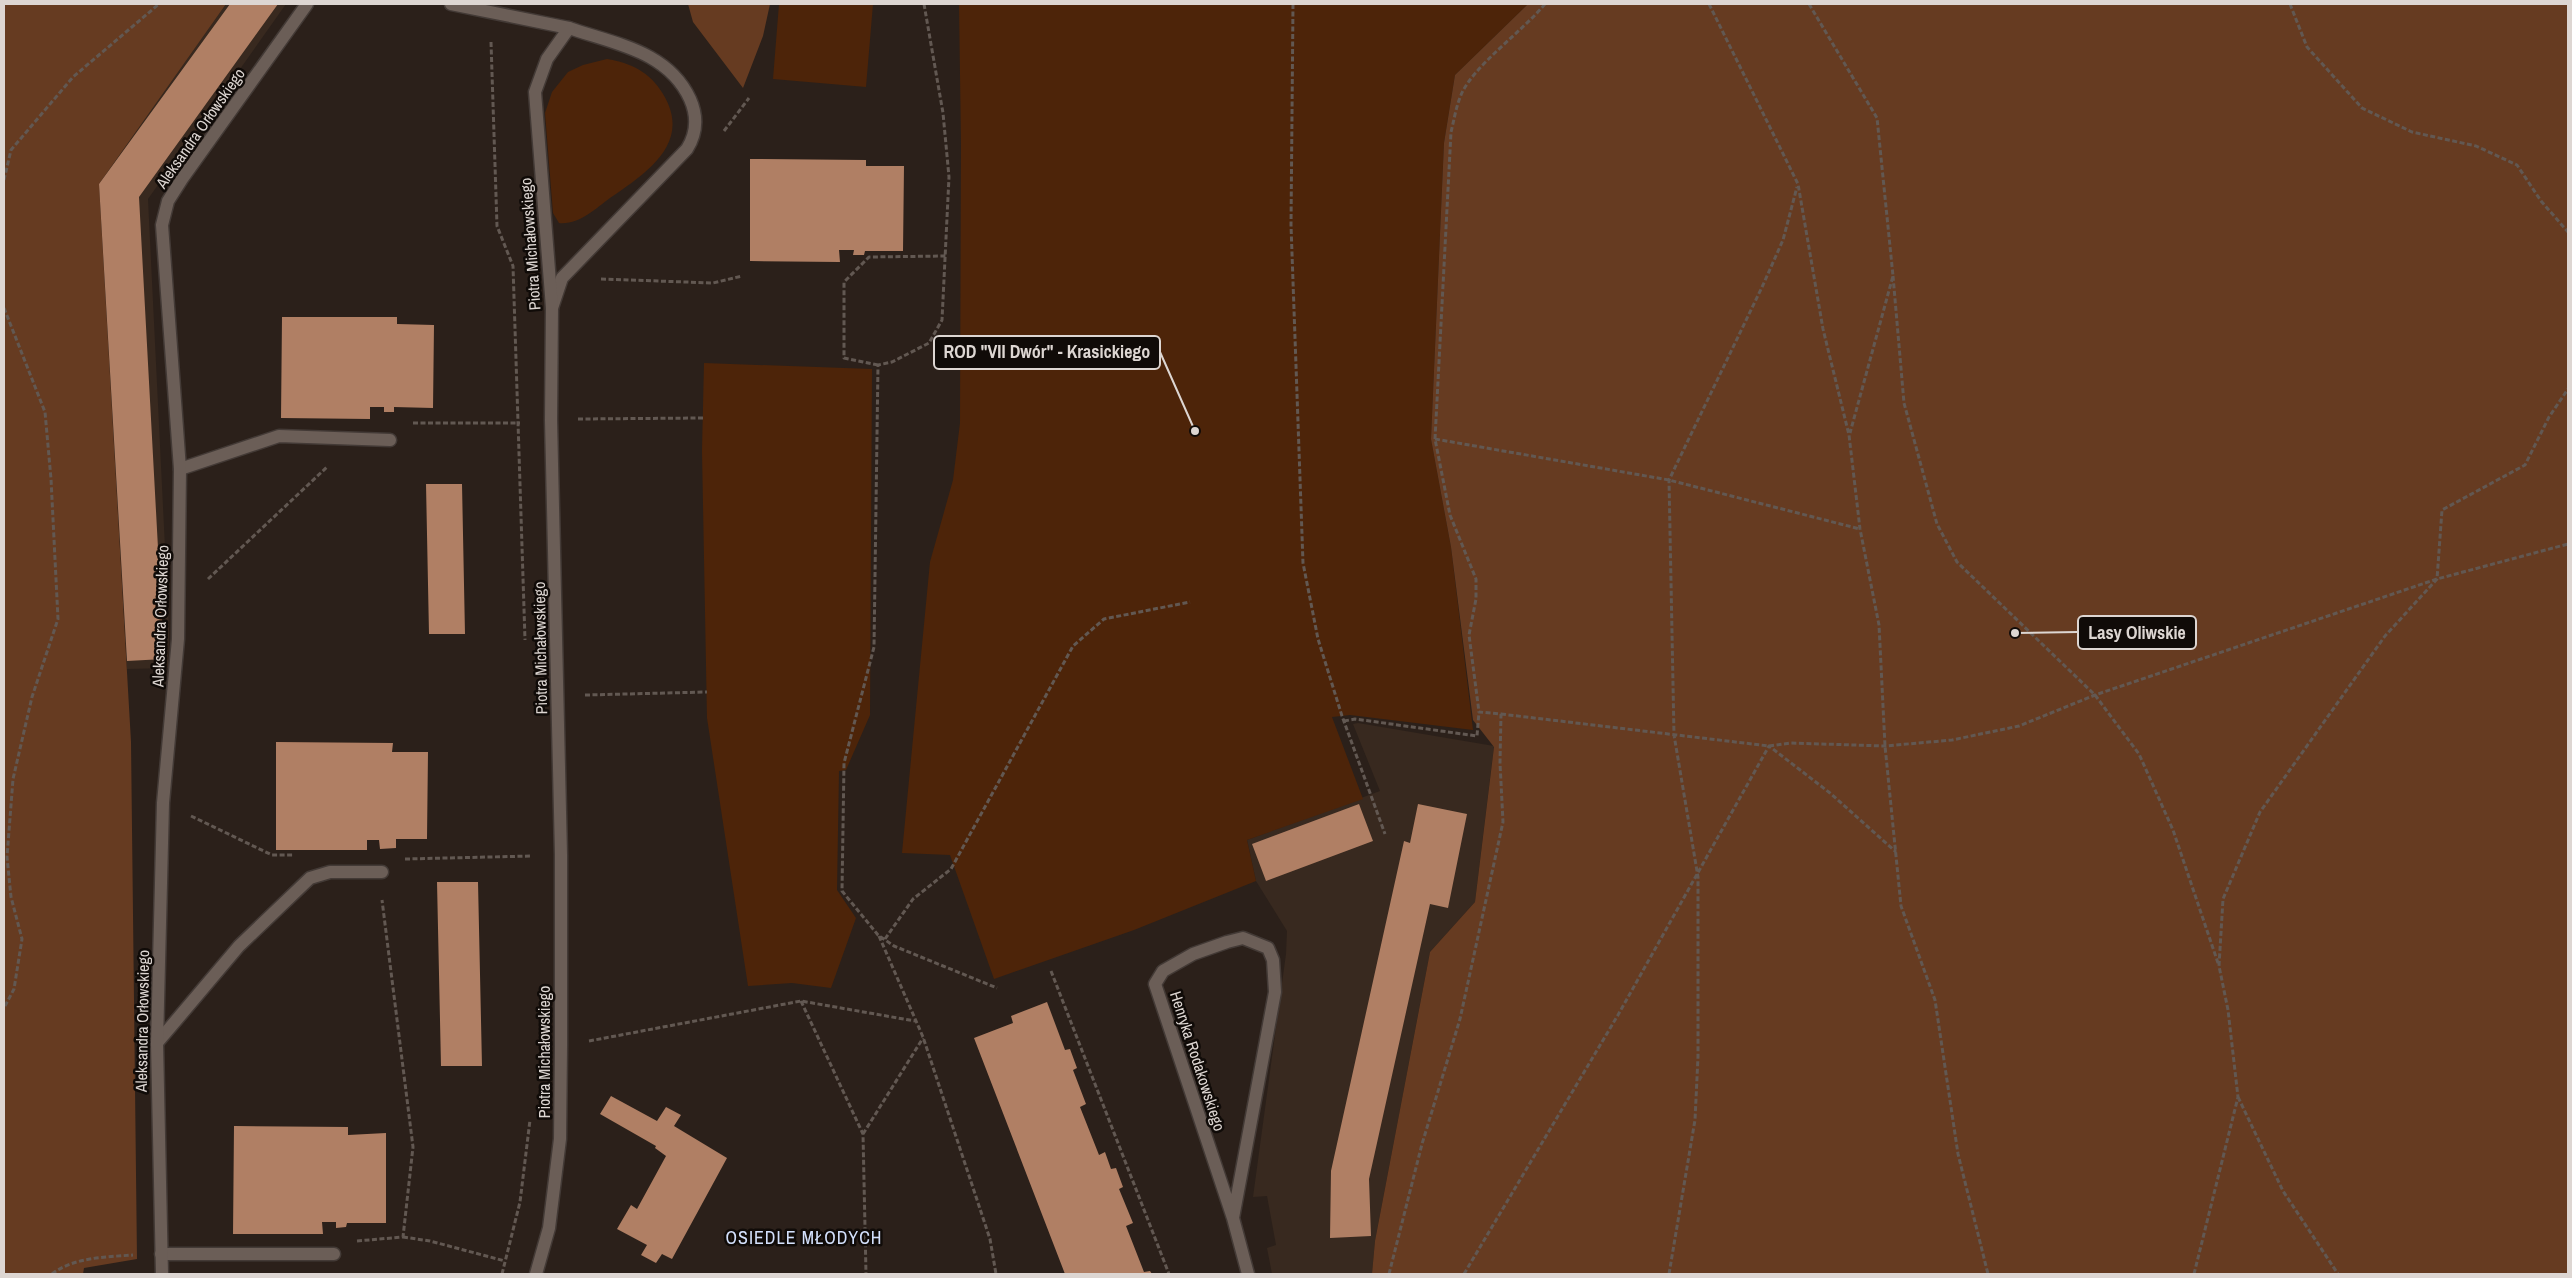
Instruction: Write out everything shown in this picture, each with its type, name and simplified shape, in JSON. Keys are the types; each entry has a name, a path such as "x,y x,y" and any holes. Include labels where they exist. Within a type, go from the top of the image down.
{"street":[{"name":"Aleksandra Orłowskiego","path":"162,1274 157,1043 163,802 178,639 180,469 162,225 168,201 307,4"},
{"path":"451,4 569,28 639,52 666,66 682,82 696,112 694,136 687,149 562,278 552,308"},
{"name":"Piotra Michałowskiego","path":"536,1274 549,1228 558,1156 561,1056 561,845 551,420 552,308 535,92 547,59 569,28"},
{"path":"180,469 279,436 390,440"},
{"path":"157,1043 238,946 310,878 330,872 382,872"},
{"name":"Henryka Rodakowskiego","path":"1233,1218 1275,992 1273,960 1268,948 1243,938 1193,954 1163,972 1155,984 1233,1218 1248,1274"},
{"path":"161,1254 334,1254"}],"path":[{"path":"4,180 11,150 73,77 159,4"},
{"path":"924,4 943,113 949,177 946,256 942,320 928,343 892,362 878,365 844,358 844,282 869,257 946,256"},
{"path":"1293,4 1291,225 1303,563 1318,639 1344,721 1385,834"},
{"path":"1344,721 1355,719 1477,736 1480,712 1469,635 1476,599 1476,578 1450,516 1435,439 1450,132 1462,94 1477,72 1531,21 1544,4"},
{"path":"1709,4 1798,184 1824,329 1849,435 1860,529 1879,625 1885,746 1901,906 1935,1000 1958,1154 1988,1274"},
{"path":"1809,4 1877,118 1904,403 1937,524 1957,562 2095,695 2139,754 2173,830 2219,966 2228,1010 2238,1097 2283,1191 2338,1274"},
{"path":"2290,4 2307,47 2362,108 2412,132 2476,146 2517,165 2540,201 2568,232"},
{"path":"490,12 497,226 513,266 525,648"},
{"path":"731,122 749,98"},
{"path":"1669,1274 1695,1120 1698,1057 1698,877 1674,735 1669,480 1783,240 1798,184"},
{"path":"562,278 714,283 742,276"},
{"path":"1849,435 1893,276"},
{"path":"4,308 45,412 51,479 58,619 32,697 13,779 7,856 11,897 22,939 14,989 4,1008"},
{"path":"878,365 874,647 844,763 842,891 878,935 894,946 997,988"},
{"path":"2219,966 2224,899 2260,812 2385,636 2437,579 2442,510 2525,465 2549,417 2568,389"},
{"path":"412,424 519,424 551,420 702,418"},
{"path":"179,607 357,438"},
{"path":"1435,439 1669,480 1860,529"},
{"path":"1480,712 1769,746 1791,743 1885,746 1952,740 2019,726 2095,695 2437,579 2568,544"},
{"path":"885,940 913,899 951,869 1072,646 1104,619 1190,602"},
{"path":"626,694 707,692"},
{"path":"1389,1274 1422,1144 1460,1019 1499,840 1502,822 1501,714"},
{"path":"1769,746 1830,793 1896,852"},
{"path":"1464,1274 1698,877 1769,746"},
{"path":"163,802 272,855 298,856"},
{"path":"532,846 532,865"},
{"path":"403,1237 413,1147 382,897 382,872 395,859 532,856"},
{"path":"878,935 923,1037 990,1239 996,1274"},
{"path":"1051,971 1169,1274"},
{"path":"586,1042 801,1001 915,1021"},
{"path":"801,1001 863,1134 866,1274"},
{"path":"863,1134 923,1037"},
{"path":"2194,1274 2238,1097"},
{"path":"502,1274 520,1202 530,1114"},
{"path":"334,1254 347,1242 403,1237 506,1261"},
{"path":"52,1274 61,1267 99,1257 161,1254"}],"shaded area":[{"path":"4,4 226,4 99,184 131,742 137,1259 84,1268 83,1274 4,1274"},
{"path":"226,4 286,4 148,199 169,630 168,668 127,669 99,184"},
{"path":"688,4 770,4 763,36 743,88 693,22"},
{"path":"779,4 873,4 866,87 773,79"},
{"path":"959,4 1528,4 1455,75 1444,143 1431,439 1451,547 1473,730 1350,715 1332,717 1363,799 1247,840 1256,881 1134,930 994,979 950,855 902,853 930,562 953,480 960,423 961,144"},
{"path":"1528,4 2568,4 2568,1274 1372,1274 1375,1241 1430,952 1475,902 1494,747 1473,720 1451,547 1431,439 1444,143 1455,75"},
{"path":"607,59 632,66 646,74 658,86 671,112 672,127 669,142 661,155 638,178 580,219 559,223 553,213 545,113 552,92 568,72 583,65"},
{"path":"704,363 872,369 870,715 846,770 839,771 837,890 856,918 831,988 792,983 748,986 707,718 702,451"},
{"path":"1358,723 1494,746 1475,902 1430,952 1375,1241 1372,1274 1272,1274 1267,1248 1276,1245 1267,1196 1253,1197 1286,954 1287,931 1256,881 1247,840 1380,791 1353,724"}],"building":[{"path":"230,4 278,4 139,197 164,659 127,661 99,184"},
{"path":"750,159 866,160 866,166 904,166 903,251 865,251 864,255 853,255 854,250 839,250 840,262 750,261"},
{"path":"282,317 397,317 397,324 434,325 433,408 394,407 394,412 384,412 384,407 370,407 370,419 281,418"},
{"path":"426,484 462,484 465,634 429,634"},
{"path":"276,742 393,743 392,752 428,752 427,839 396,839 396,848 380,849 379,840 367,840 367,850 276,850"},
{"path":"1359,804 1373,841 1266,881 1252,844"},
{"path":"1418,804 1467,814 1448,908 1430,904 1369,1179 1371,1236 1330,1238 1331,1171 1404,841 1410,843"},
{"path":"437,882 478,882 482,1066 441,1066"},
{"path":"1047,1002 1065,1050 1070,1049 1077,1068 1073,1070 1086,1104 1080,1107 1099,1155 1105,1152 1111,1169 1116,1168 1123,1187 1119,1189 1133,1223 1126,1226 1144,1272 1150,1271 1152,1274 1065,1274 974,1038 1013,1023 1011,1016"},
{"path":"611,1096 657,1121 666,1107 681,1115 674,1126 727,1158 672,1259 662,1254 656,1263 641,1255 647,1245 617,1229 631,1205 637,1209 666,1156 655,1148 656,1146 600,1114"},
{"path":"234,1126 348,1127 348,1135 386,1133 386,1223 347,1223 346,1227 336,1228 336,1222 322,1222 323,1234 233,1234"}],"place":[{"name":"ROD \"VII Dwór\" - Krasickiego","path":"1195,431"},
{"name":"Lasy Oliwskie","path":"2015,633"}],"district":[{"name":"OSIEDLE MŁODYCH","path":"804,1237"}]}
